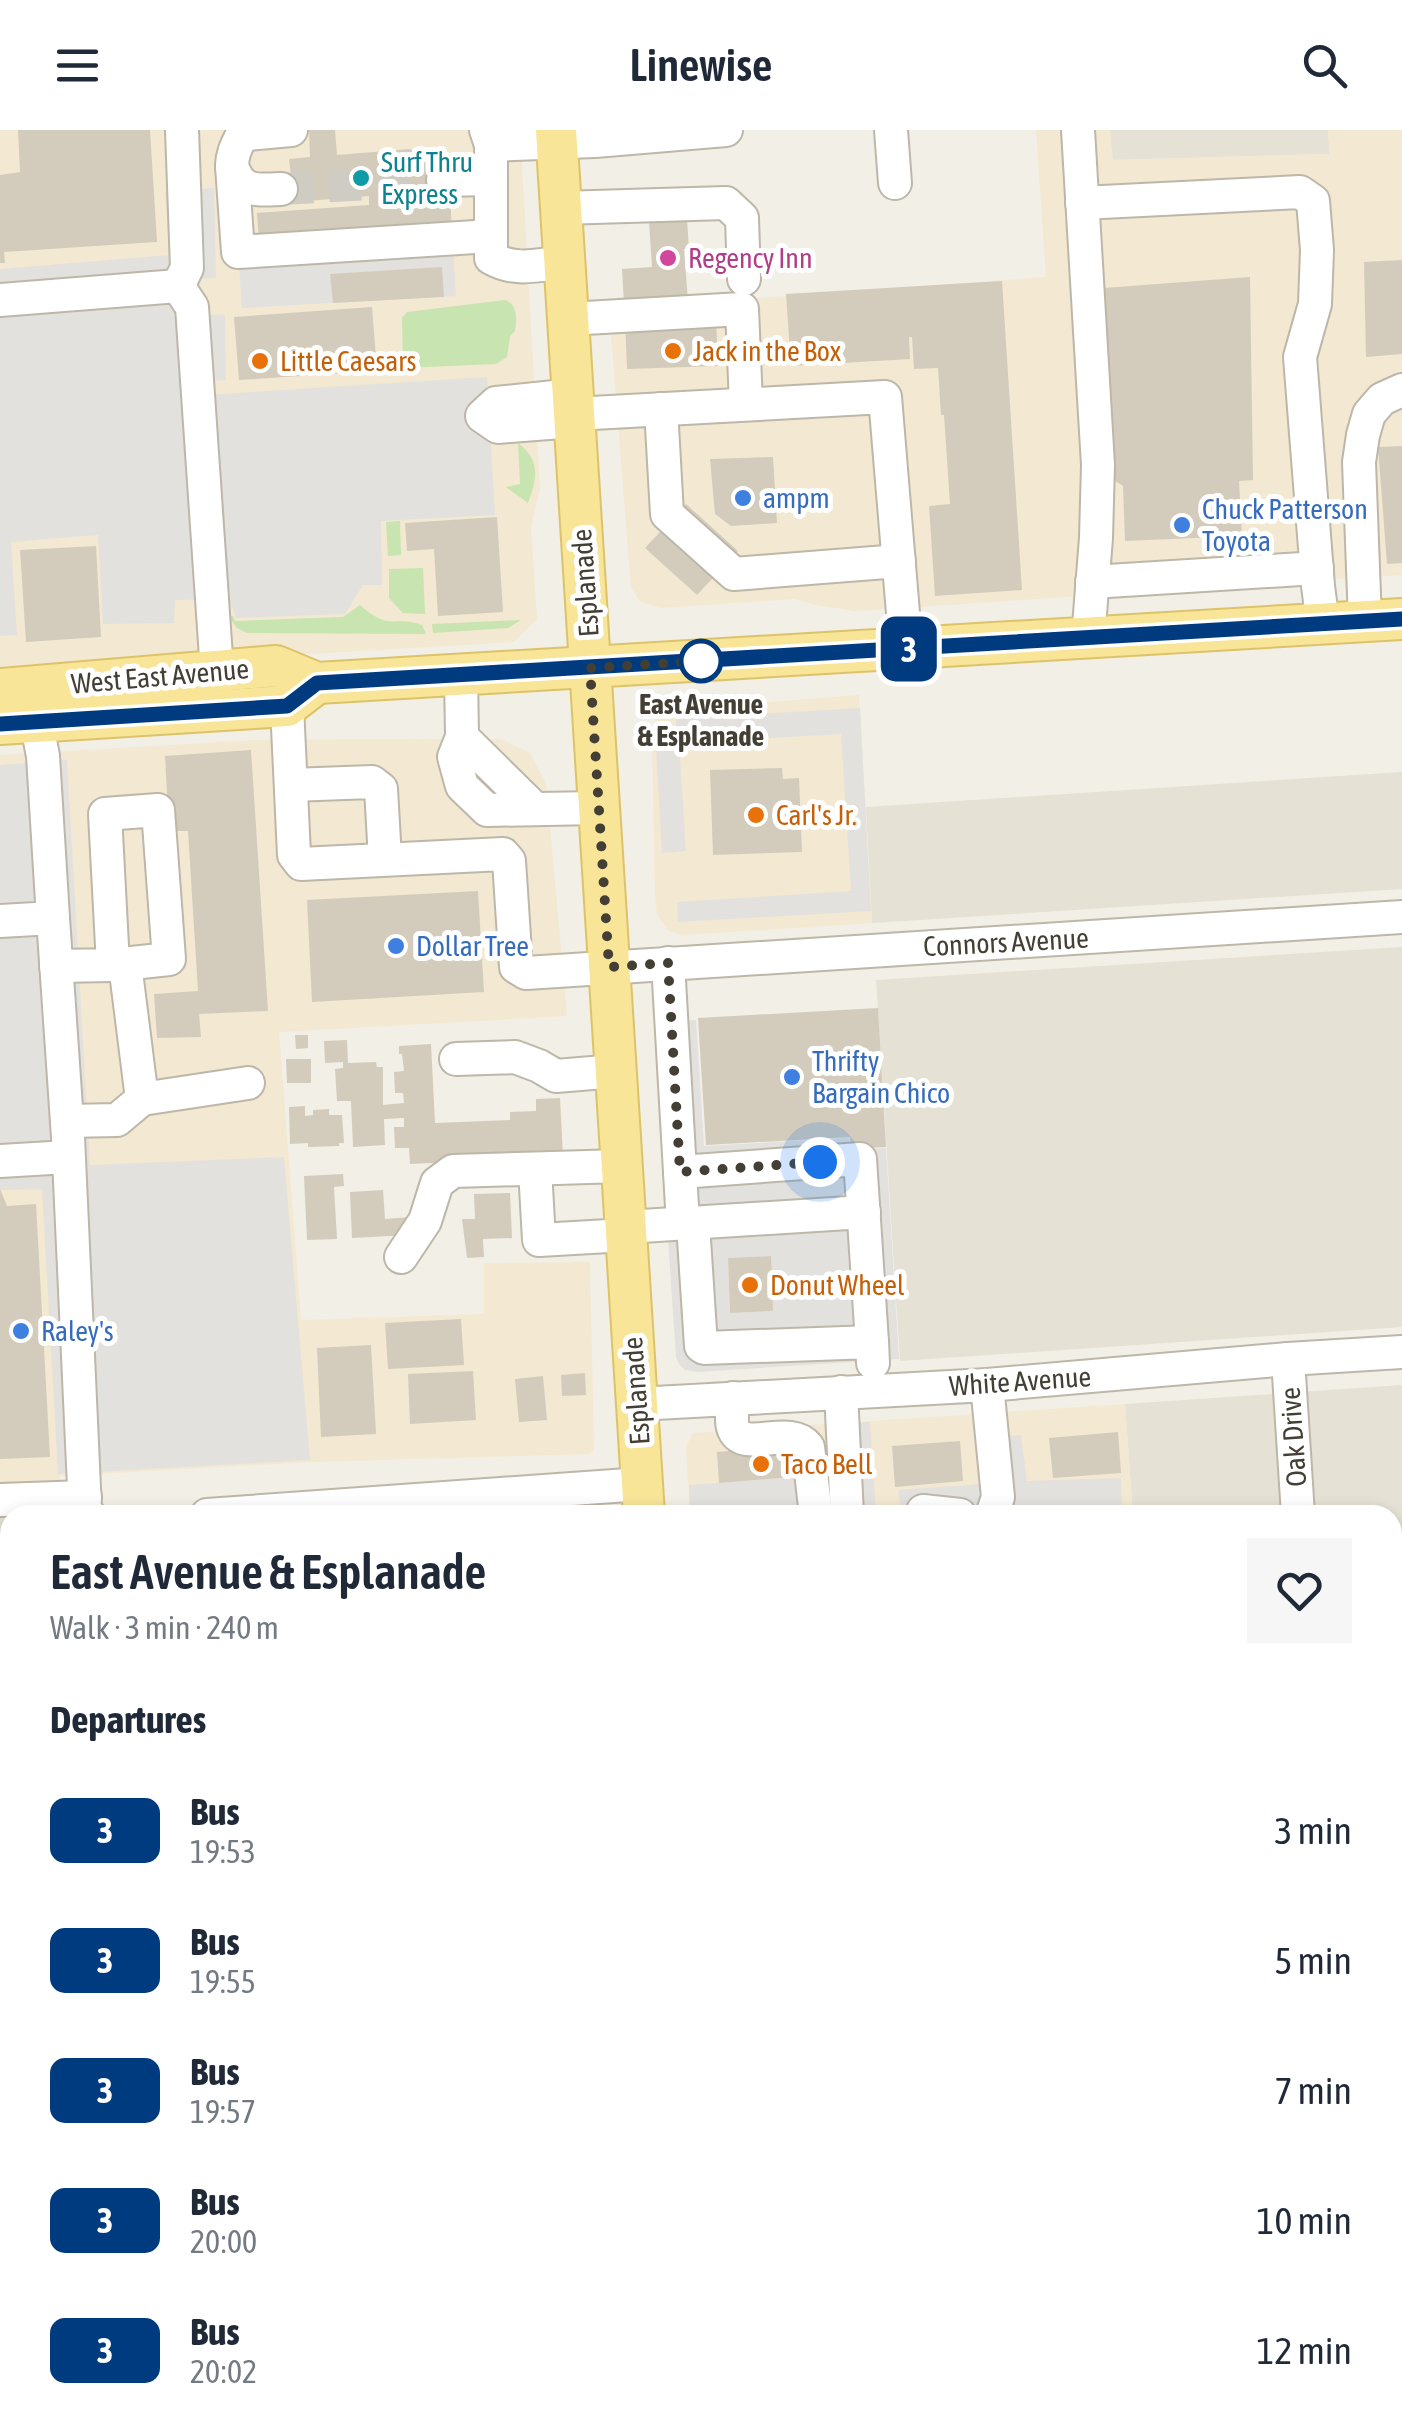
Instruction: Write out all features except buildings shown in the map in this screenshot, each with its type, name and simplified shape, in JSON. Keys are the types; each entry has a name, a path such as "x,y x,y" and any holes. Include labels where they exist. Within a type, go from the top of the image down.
{"main road":[{"name":"Esplanade","path":"557,136 643,1500"},
{"name":"West East Avenue","path":"18,722 461,675 1384,620"},
{"name":"West East Avenue","path":"0,689 276,666 302,694"}],"street":[{"path":"178,286 187,268 182,130"},
{"path":"291,130 255,132 241,137 232,157 238,252 491,236"},
{"path":"564,262 516,268 491,258 488,138 726,130"},
{"path":"891,130 895,183"},
{"path":"1078,130 1098,465 1088,639"},
{"path":"232,166 236,179 245,186 255,190 280,188"},
{"path":"443,180 491,179"},
{"path":"1082,203 1300,192 1313,201 1317,250 1315,304 1300,357 1323,624"},
{"path":"561,208 726,202 742,218 744,280"},
{"path":"0,300 178,286"},
{"path":"178,286 192,307 217,672"},
{"path":"568,319 742,309 746,404"},
{"path":"1384,620 1366,583 1359,462 1369,414 1382,399 1402,390"},
{"path":"574,410 886,397 906,649"},
{"path":"661,409 667,514 734,574 899,560"},
{"path":"1092,582 1316,568"},
{"path":"461,675 462,736 535,809 599,808"},
{"path":"291,785 372,782 381,789 385,859 301,864 294,855 291,785 302,694"},
{"path":"18,722 44,756 86,1505"},
{"name":"Connors Avenue","path":"385,859 503,854 510,861 516,966 526,973 1402,917"},
{"path":"0,921 53,918"},
{"path":"668,963 680,1172 699,1343 704,1348 872,1342"},
{"path":"56,966 119,964 142,1099"},
{"path":"456,1060 515,1057 556,1076 616,1071"},
{"path":"66,1120 117,1120 142,1099 248,1083"},
{"path":"0,1161 68,1157"},
{"path":"680,1172 860,1159 874,1390"},
{"path":"401,1257 426,1222 436,1184 454,1171 622,1166"},
{"path":"535,1168 539,1240 688,1224 864,1212"},
{"name":"White Avenue","path":"637,1404 987,1385 1402,1352"},
{"name":"Oak Drive","path":"1288,1360 1297,1505"},
{"path":"987,1385 998,1497 995,1505"},
{"path":"840,1392 847,1505"},
{"path":"732,1398 734,1429 744,1440 792,1437 808,1447 815,1505"},
{"path":"0,1500 48,1505"},
{"path":"501,1505 643,1500"}],"shaded area":[{"path":"0,130 520,130 540,488 531,527 537,619 514,642 0,672"},
{"path":"1036,130 1110,130 1113,160 1329,154 1328,130 1402,130 1402,575 856,611 794,599 660,608 640,601 631,588 609,309 1046,277"},
{"path":"1110,130 1328,130 1330,154 1112,160"},
{"path":"214,188 216,278 200,279 201,314 225,315 226,380 205,381 205,395 487,377 495,515 381,521 382,585 363,585 345,614 236,618 229,599 175,600 174,623 103,624 98,535 11,542 17,635 0,636 0,269 170,255 165,191"},
{"path":"450,200 456,296 242,308 238,252 260,250 257,213"},
{"path":"859,695 872,923 681,935 669,931 657,915 655,894 652,731 657,715 665,710"},
{"path":"860,708 871,911 678,922 677,902 851,891 841,734 679,743 686,851 662,853 656,746 677,744 676,719"},
{"path":"501,739 530,753 546,783 567,1016 279,1032 301,1320 484,1314 484,1263 590,1262 594,1450 590,1454 312,1462 60,1476 61,1502 0,1505 0,755 256,740"},
{"path":"67,760 90,1165 284,1157 310,1460 58,1474 42,1189 0,1190 0,765"},
{"path":"1402,772 1402,889 872,923 866,807"},
{"path":"1402,947 1402,1327 900,1361 876,980"},
{"path":"696,1020 704,1146 849,1138 850,1150 886,1148 899,1359 698,1372 685,1370 679,1364 667,1225 679,1021","holes":["770,1256 773,1311 730,1313 728,1258"]},
{"path":"1402,1385 1402,1505 1132,1505 1125,1404"},
{"path":"1125,1404 1132,1505 689,1505 686,1447 693,1433"},
{"path":"870,1422 875,1505 859,1505 854,1423"},
{"path":"1021,1435 1027,1481 1121,1478 1122,1505 900,1505 898,1490 981,1484 977,1437"},
{"path":"805,1476 807,1505 690,1505 689,1485"}],"green space":[{"path":"505,300 512,305 516,317 507,357 496,364 403,368 402,318 407,312"},
{"path":"518,443 534,463 528,503 506,487 520,484"},
{"path":"400,521 401,555 388,556 386,522"},
{"path":"423,568 425,614 403,613 389,598 389,569"},
{"path":"360,605 385,621 422,625 426,634 247,633 228,616 235,621 343,617"},
{"path":"521,620 508,628 433,633 432,624"}],"tunnel":[{"path":"281,189 443,180"}],"bus line":[{"name":"3","path":"0,724 287,706 317,683 1402,619"}],"place":[{"name":"Surf Thru Express","path":"361,178"},
{"name":"Regency Inn","path":"668,258"},
{"name":"Jack in the Box","path":"673,351"},
{"name":"Little Caesars","path":"260,361"},
{"name":"ampm","path":"743,498"},
{"name":"Chuck Patterson Toyota","path":"1182,525"},
{"name":"East Avenue & Esplanade","path":"701,661"},
{"name":"Carl's Jr.","path":"756,815"},
{"name":"Dollar Tree","path":"396,946"},
{"name":"Thrifty Bargain Chico","path":"792,1077"},
{"name":"Donut Wheel","path":"750,1285"},
{"name":"Raley's","path":"21,1331"},
{"name":"Taco Bell","path":"761,1464"}],"route":[{"path":"701,661 718,660 590,668 609,967 668,963 680,1172 820,1162"}]}
